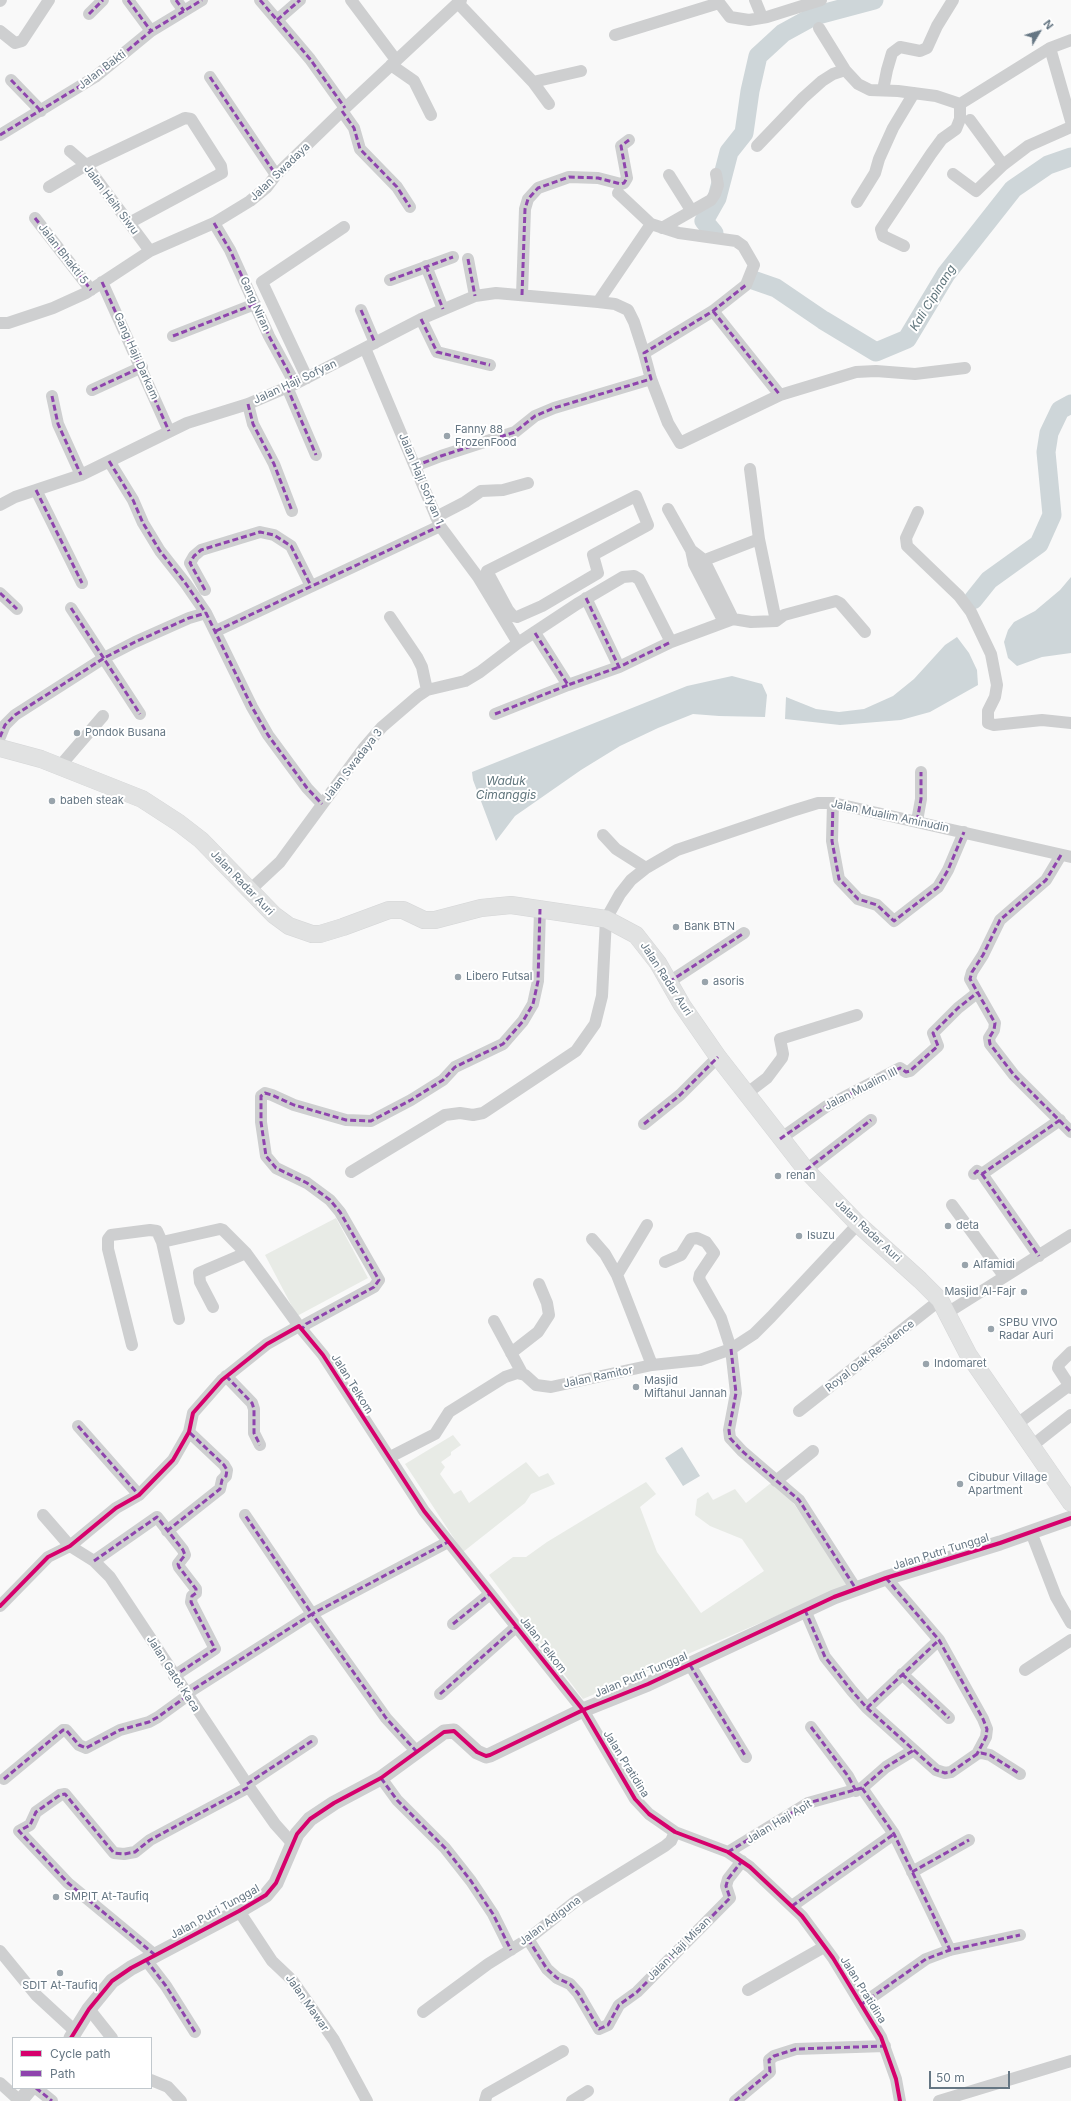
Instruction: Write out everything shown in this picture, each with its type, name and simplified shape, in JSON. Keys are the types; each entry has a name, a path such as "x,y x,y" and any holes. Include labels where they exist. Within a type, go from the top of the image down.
{"main road":[{"name":"Jalan Radar Auri","path":"0,748 31,756 60,766 148,803 201,840 266,909 282,922 312,934 320,934 343,927 389,910 403,910 424,920 435,920 481,908 511,905 606,919 628,930 643,942 682,1004 718,1057 780,1139 806,1170 858,1224 915,1275 944,1307 968,1354 1071,1503"}],"street":[{"path":"0,31 15,43 22,41 49,0"},
{"path":"89,14 103,0"},
{"path":"128,0 151,31"},
{"path":"176,0 184,11"},
{"name":"Jalan Bakti","path":"0,135 95,77 151,31 202,0"},
{"path":"260,0 310,59 344,110 354,128 360,149 397,188 410,207"},
{"path":"277,20 300,0"},
{"path":"351,0 393,63 414,81 431,115"},
{"path":"756,0 762,17"},
{"path":"615,35 718,2 730,17 749,20 821,0"},
{"path":"883,90 886,70 892,53 900,47 920,51 927,48 937,26 953,0"},
{"path":"460,2 533,82 549,104"},
{"name":"Jalan Swadaya","path":"0,323 8,323 53,308 91,290 150,251 214,223 250,201 267,187 276,175 393,63 460,2"},
{"path":"819,28 845,70 864,88 936,96 960,104"},
{"path":"960,104 1050,48 1071,40"},
{"path":"1050,48 1071,121"},
{"path":"757,146 803,98 822,81 833,74 845,70"},
{"path":"533,82 581,71"},
{"path":"210,76 276,175"},
{"path":"11,80 41,111"},
{"path":"857,202 875,172 878,159 893,128 914,93"},
{"path":"904,246 882,236 881,230 942,139 956,129 960,119 960,104"},
{"path":"49,187 86,165 185,118 193,121 221,166 222,173 129,223"},
{"path":"970,120 1003,165"},
{"path":"953,174 976,191 1003,165 1028,146 1071,128"},
{"path":"522,295 526,209 528,198 538,188 569,177 598,178 621,184 624,183 627,178 621,146 629,140"},
{"name":"Jalan Heih Siwu","path":"70,151 86,165 150,251"},
{"path":"597,302 657,226 711,200 718,185 716,174"},
{"path":"669,175 691,210"},
{"path":"618,193 657,226 704,237 736,241 743,246 753,261 754,269 746,285 713,311 644,353 651,378 668,423 680,443 780,395 856,372 876,371 915,374 965,368"},
{"name":"Jalan Bhakti 5","path":"35,218 91,290"},
{"name":"Gang Niran","path":"214,223 230,250 255,304 291,386 316,455"},
{"path":"307,378 262,282 344,227"},
{"path":"390,280 453,256"},
{"path":"468,259 475,296"},
{"path":"426,266 443,309"},
{"name":"Gang Haji Darkam","path":"102,282 142,367 169,431"},
{"name":"Jalan Haji Sofyan","path":"0,505 15,497 81,475 187,423 248,404 291,386 421,319 475,296 496,293 616,304 628,310 634,322 644,353"},
{"path":"174,336 255,304"},
{"name":"Jalan Haji Sofyan 1","path":"360,310 370,345 414,466 438,522 483,574 518,643"},
{"path":"713,311 780,395"},
{"path":"421,319 437,352 490,365"},
{"path":"92,390 142,367"},
{"path":"414,466 515,432 535,416 554,408 651,378"},
{"path":"52,396 58,424 81,475"},
{"path":"248,404 252,424 274,464 292,511"},
{"path":"109,461 133,500 143,523 160,551 186,584 206,613 252,707 268,735 307,788 322,804"},
{"path":"750,469 759,539 776,620"},
{"path":"216,632 438,522 481,491 503,490 528,483"},
{"path":"36,490 82,584"},
{"path":"636,496 648,525 593,555 598,573 542,606 517,618 508,610 483,574 636,496"},
{"path":"668,509 699,562 728,621"},
{"path":"918,512 907,534 907,546 960,596 971,612 991,654 996,675 995,697 988,717 994,725 1042,720 1071,723"},
{"path":"205,590 190,563 194,556 201,550 260,532 274,535 290,546 311,586"},
{"path":"699,562 759,539"},
{"name":"Jalan Swadaya 3","path":"249,891 280,862 362,749 382,727 427,690 465,681 484,670 518,643 586,598 624,577 634,576 642,584 670,642"},
{"path":"0,593 17,609"},
{"path":"586,598 619,667"},
{"path":"495,714 568,685 619,667 670,642 728,621 751,622 776,620 784,615 836,601 840,602 865,632"},
{"path":"71,608 140,714"},
{"path":"0,737 5,725 15,715 104,658 135,642 189,618 206,613"},
{"path":"390,617 417,657 425,676 427,690"},
{"path":"535,633 568,685"},
{"path":"60,766 103,716"},
{"path":"917,821 921,799 921,772"},
{"name":"Jalan Mualim Aminudin","path":"606,919 620,894 631,880 646,868 677,850 818,803 833,803 1066,856"},
{"path":"833,803 832,841 839,879 858,899 877,905 894,921 938,887 948,870 964,832"},
{"path":"603,835 616,849 646,868"},
{"path":"1066,856 1046,880 999,921 983,955 970,975 970,981 995,1023 994,1030 989,1038 990,1044 1014,1075 1071,1132"},
{"path":"0,1606 48,1557 70,1546 116,1508 139,1495 174,1460 189,1432 193,1413 226,1376 267,1344 374,1287 379,1280 340,1212 330,1200 306,1183 276,1168 266,1156 261,1122 261,1096 265,1093 294,1105 346,1120 371,1121 412,1100 443,1080 455,1067 503,1044 523,1021 533,1004 538,981 540,909"},
{"path":"351,1172 446,1115 460,1113 474,1116 483,1113 576,1051 595,1024 602,996 606,919"},
{"path":"669,982 744,933"},
{"name":"Jalan Mualim III","path":"780,1139 827,1106 900,1068 906,1072 910,1071 938,1046 933,1033 958,1008 977,993"},
{"path":"746,1094 767,1078 782,1058 784,1054 780,1039 857,1015"},
{"path":"644,1124 680,1095 718,1057"},
{"path":"806,1170 871,1120"},
{"path":"1039,1256 978,1174 1060,1120"},
{"path":"952,1205 1004,1276"},
{"path":"617,1275 647,1224"},
{"name":"Jalan Ramitor","path":"494,1321 522,1372 536,1385 551,1387 652,1365 700,1360 730,1349 761,1327 858,1224"},
{"name":"Jalan Telkom","path":"162,1242 220,1229 246,1253 300,1327 323,1355 424,1511 583,1710"},
{"path":"132,1345 108,1249 108,1239 113,1234 152,1230 158,1233 162,1242 179,1319"},
{"name":"Royal Oak Residence","path":"799,1411 944,1307 1004,1276 1039,1256 1071,1235"},
{"path":"665,1262 681,1255 691,1239 697,1238 706,1242 714,1252 700,1274 699,1279 721,1318 730,1349 736,1393 729,1430 730,1438 776,1481 799,1500 856,1589"},
{"path":"592,1239 605,1254 617,1275 652,1365"},
{"path":"213,1307 200,1282 199,1273 246,1253"},
{"path":"511,1353 538,1332 549,1315 547,1303 539,1284"},
{"path":"1017,1424 1070,1386 1058,1367 1071,1352"},
{"path":"390,1457 435,1434 445,1417 467,1400 505,1377 522,1372"},
{"path":"226,1376 252,1403 254,1409 254,1433 260,1445"},
{"path":"1033,1446 1071,1415"},
{"path":"78,1426 139,1495"},
{"path":"167,1531 220,1489 222,1480 226,1476 227,1470 224,1465 189,1432"},
{"path":"776,1481 814,1451"},
{"name":"Jalan Gatot Kaca","path":"43,1515 70,1546 94,1561 110,1577 186,1695 248,1786 275,1824 292,1843"},
{"path":"245,1515 312,1614 386,1718 418,1752"},
{"path":"94,1561 157,1516 185,1555 178,1564 196,1589 191,1602 215,1649 174,1676"},
{"name":"Jalan Putri Tunggal","path":"73,2035 89,2009 112,1981 151,1957 238,1911 272,1889 292,1843 302,1828 322,1810 381,1778 444,1732 449,1730 458,1733 477,1752 486,1756 490,1755 583,1710 648,1684 805,1610 856,1589 886,1578 936,1564 1071,1518"},
{"path":"1031,1532 1056,1597 1071,1623"},
{"path":"4,1779 63,1730 66,1730 79,1745 86,1748 120,1730 154,1720 186,1695 312,1614 448,1542"},
{"path":"805,1610 825,1657 867,1708 936,1770 945,1773 956,1770 977,1754 986,1737 987,1729 983,1718 939,1640 886,1578"},
{"path":"453,1624 490,1594"},
{"path":"440,1694 517,1626"},
{"path":"867,1708 939,1640"},
{"path":"1025,1670 1071,1640"},
{"path":"690,1664 746,1758"},
{"path":"902,1674 949,1718"},
{"name":"Jalan Pratidina","path":"583,1710 635,1799 650,1814 675,1832 728,1852 742,1861 758,1873 802,1916 862,2004 885,2046 896,2079 900,2101"},
{"path":"811,1727 894,1834 950,1950"},
{"path":"195,2032 166,1986 151,1957 68,1883 19,1832 30,1825 36,1812 60,1795 65,1794 114,1853 124,1854 135,1852 150,1840 248,1786 312,1741"},
{"name":"Jalan Haji Apit","path":"728,1852 808,1803 859,1790 886,1767 914,1750"},
{"path":"977,1754 990,1756 1020,1774"},
{"path":"381,1778 398,1800 445,1848 471,1881 493,1914 511,1950"},
{"name":"Jalan Adiguna","path":"423,2012 479,1971 528,1939 559,1913 594,1888 665,1846 671,1841 675,1832"},
{"path":"792,1906 894,1834"},
{"path":"912,1872 969,1840"},
{"name":"Jalan Haji Misan","path":"528,1939 547,1969 557,1978 570,1984 578,1993 599,2029 608,2025 619,2005 637,1992 730,1898 726,1886 728,1879 742,1861"},
{"name":"Jalan Mawar","path":"238,1911 272,1961 292,1980 334,2040 368,2101"},
{"path":"862,2004 916,1965 950,1950 1020,1936"},
{"path":"748,1990 824,1947"},
{"path":"0,1951 36,1995 73,2035"},
{"path":"89,2009 111,2037"},
{"path":"735,2101 770,2072 769,2060 774,2056 796,2049 885,2046"},
{"path":"485,2101 487,2094 562,2052"},
{"path":"939,2101 1071,2061"},
{"path":"152,2080 168,2087 181,2101"},
{"path":"0,2083 20,2101 30,2089"},
{"path":"37,2089 52,2101"},
{"path":"572,2101 588,2091"}],"shaded area":[{"path":"336,1218 368,1278 297,1316 265,1255"},
{"path":"453,1435 461,1445 441,1462 445,1467 440,1474 454,1494 461,1490 469,1503 526,1462 539,1477 548,1473 555,1484 531,1494 525,1503 463,1552 405,1464"},
{"path":"776,1479 851,1584 583,1699 489,1575 513,1557 526,1557 547,1542 646,1482 656,1494 640,1507 657,1552 701,1613 764,1571 742,1539 710,1526 695,1515 697,1499 708,1492 713,1500 735,1489 746,1503"}],"water":[{"path":"1071,577 1071,653 1042,657 1017,666 1008,658 1004,642 1008,630 1014,622 1035,611 1060,590"},
{"path":"957,637 969,653 977,670 978,685 930,712 901,720 840,725 785,719 786,697 816,709 839,712 864,709 893,696 914,679 945,645"},
{"name":"Waduk Cimanggis","path":"732,676 762,684 767,695 765,717 693,714 658,728 620,746 581,770 515,816 496,841 473,780 472,772 687,686"},
{"path":"682,1447 700,1476 683,1486 665,1458"}],"waterway":[{"name":"Kali Cipinang","path":"714,233 704,221 717,198 729,152 744,133 750,91 758,56 783,33 814,16 874,0"},
{"name":"Kali Cipinang","path":"753,280 776,288 823,320 876,352 907,339 946,274 1013,189 1048,165 1071,157"},
{"name":"Kali Cipinang","path":"973,600 989,580 1039,544 1052,515 1046,452 1049,433 1060,410 1071,404"}],"marked path":[{"path":"89,14 103,0"},
{"path":"128,0 151,31"},
{"path":"176,0 184,11"},
{"path":"0,135 95,77 151,31 202,0"},
{"path":"260,0 310,59 345,108"},
{"path":"277,20 300,0"},
{"path":"210,77 276,175"},
{"path":"11,80 41,111"},
{"path":"342,111 354,128 360,149 397,187 410,207"},
{"path":"522,295 525,209 528,199 538,188 569,177 598,178 621,184 624,183 627,178 621,146 629,140"},
{"path":"35,218 91,290"},
{"path":"214,223 230,250 269,336 295,384"},
{"path":"390,280 453,257"},
{"path":"468,259 475,296"},
{"path":"426,266 443,309"},
{"path":"102,282 169,431"},
{"path":"415,466 515,432 535,416 554,408 651,379 644,353 713,311 746,285"},
{"path":"173,336 255,304"},
{"path":"361,310 375,343"},
{"path":"713,311 780,395"},
{"path":"421,319 437,352 490,365"},
{"path":"92,390 142,367"},
{"path":"287,387 316,455"},
{"path":"52,396 58,424 81,475"},
{"path":"248,404 253,424 274,464 292,511"},
{"path":"109,461 133,500 143,523 160,551 186,584 206,613 252,707 268,735 307,788 322,804"},
{"path":"36,490 82,583"},
{"path":"216,631 440,526"},
{"path":"205,590 190,563 194,556 201,550 260,532 274,535 291,546 311,586"},
{"path":"0,593 17,609"},
{"path":"586,598 619,667 671,642"},
{"path":"71,608 140,714"},
{"path":"0,737 5,725 15,715 104,658 135,642 189,618 206,613"},
{"path":"535,633 568,685 619,667"},
{"path":"495,714 568,685"},
{"path":"917,821 921,799 921,772"},
{"path":"833,803 832,841 839,879 858,899 877,905 894,921 938,887 948,870 964,832"},
{"path":"1061,855 1046,880 1000,920 983,955 972,972 970,979 995,1023 994,1030 989,1038 990,1044 1014,1075 1071,1132"},
{"path":"300,1327 302,1329 306,1324 374,1287 379,1280 340,1212 330,1200 307,1183 276,1168 266,1156 261,1122 261,1096 265,1093 294,1105 346,1120 371,1121 411,1100 443,1080 455,1067 503,1044 523,1021 533,1004 538,981 540,909"},
{"path":"669,982 744,933"},
{"path":"780,1139 827,1106 900,1068 906,1072 910,1071 938,1046 933,1033 958,1008 977,993"},
{"path":"644,1124 680,1095 718,1057"},
{"path":"806,1170 871,1120"},
{"path":"974,1174 977,1171 982,1174 1060,1120"},
{"path":"982,1174 1039,1256"},
{"path":"731,1349 736,1393 729,1430 730,1438 742,1451 799,1500 856,1589"},
{"path":"226,1376 252,1403 254,1409 254,1433 260,1445"},
{"path":"78,1426 139,1495"},
{"path":"167,1531 220,1489 222,1480 226,1476 227,1470 224,1465 189,1432"},
{"path":"186,1694 312,1614 245,1515"},
{"path":"94,1561 157,1517 183,1550 185,1555 178,1564 196,1589 196,1593 192,1596 191,1602 215,1649 174,1676"},
{"path":"417,1752 386,1718 312,1614 448,1542"},
{"path":"886,1578 939,1640 983,1719 987,1729 986,1737 977,1754"},
{"path":"453,1624 490,1594"},
{"path":"805,1610 825,1657 852,1691 867,1708 936,1770 945,1773 951,1772 977,1754 981,1753 990,1755 1020,1774"},
{"path":"440,1694 517,1626"},
{"path":"867,1708 939,1640"},
{"path":"690,1665 746,1757"},
{"path":"902,1674 949,1718"},
{"path":"4,1779 63,1730 66,1730 79,1745 86,1748 120,1730 149,1722 187,1696"},
{"path":"811,1727 848,1776 856,1791"},
{"path":"247,1784 312,1741"},
{"path":"728,1852 808,1803 862,1788 886,1767 914,1750"},
{"path":"381,1778 397,1800 445,1848 471,1881 493,1914 511,1950"},
{"path":"155,1955 68,1883 19,1831 30,1825 36,1812 60,1795 65,1794 114,1853 124,1854 135,1852 150,1840 249,1787"},
{"path":"862,1788 894,1834 950,1950"},
{"path":"792,1906 894,1834"},
{"path":"912,1872 969,1840"},
{"path":"528,1939 547,1969 557,1978 570,1984 578,1993 599,2029 608,2025 619,2005 637,1992 730,1898 726,1886 728,1879 742,1861"},
{"path":"862,2004 926,1959 950,1950 1020,1935"},
{"path":"146,1960 166,1986 195,2032"},
{"path":"735,2101 770,2072 769,2060 774,2056 796,2049 885,2046"},
{"path":"37,2089 52,2101"}],"cycle path":[{"path":"0,1606 48,1557 70,1546 116,1508 139,1495 173,1460 189,1432 193,1413 222,1380 267,1344 299,1326 323,1355 424,1511 583,1710 635,1799 649,1814 675,1832 728,1852 750,1867 802,1916 833,1958 881,2037 896,2079 900,2101"},
{"path":"72,2037 89,2009 112,1981 131,1968 239,1911 266,1895 276,1883 297,1834 310,1819 334,1803 381,1778 444,1732 454,1731 477,1752 486,1756 490,1755 583,1710 648,1684 834,1597 886,1578 1000,1543 1071,1518"}],"place":[{"name":"Fanny 88 FrozenFood","path":"447,436"},
{"name":"Pondok Busana","path":"77,733"},
{"name":"babeh steak","path":"52,801"},
{"name":"Bank BTN","path":"676,927"},
{"name":"Libero Futsal","path":"458,977"},
{"name":"asoris","path":"705,982"},
{"name":"renan","path":"778,1176"},
{"name":"deta","path":"948,1226"},
{"name":"Isuzu","path":"799,1236"},
{"name":"Alfamidi","path":"965,1265"},
{"name":"Masjid Al-Fajr","path":"1024,1292"},
{"name":"SPBU VIVO Radar Auri","path":"991,1329"},
{"name":"Indomaret","path":"926,1364"},
{"name":"Masjid Miftahul Jannah","path":"636,1387"},
{"name":"Cibubur Village Apartment","path":"960,1484"},
{"name":"SMPIT At-Taufiq","path":"56,1897"},
{"name":"SDIT At-Taufiq","path":"60,1973"}]}
